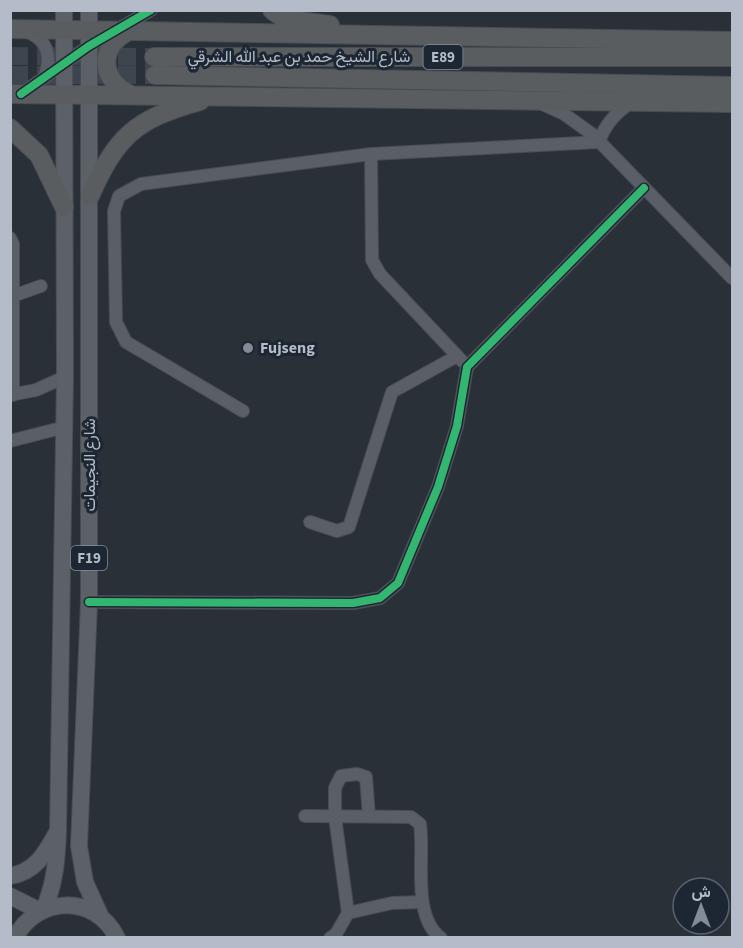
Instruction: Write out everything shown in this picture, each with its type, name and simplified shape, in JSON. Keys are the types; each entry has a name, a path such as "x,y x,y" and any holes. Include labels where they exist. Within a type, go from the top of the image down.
{"highway":[{"path":"272,10 285,19 359,29 381,37"},
{"path":"14,29 64,30 91,23 122,31 732,41"},
{"path":"122,31 108,52 106,62 113,82 129,94"},
{"name":"شارع الشيخ حمد بن عبد الله الشرقي","path":"153,57 732,57"},
{"name":"شارع الشيخ حمد بن عبد الله الشرقي","path":"155,75 732,86"},
{"path":"16,94 732,103"},
{"path":"90,196 101,171 126,136 136,127 169,110 220,96"},
{"path":"10,128 39,155 64,207"}],"main road":[{"name":"شارع النجيمات","path":"42,910 56,872 58,831 65,427 64,10"},
{"name":"شارع النجيمات","path":"91,23 89,602 79,846 85,882 100,915 119,937"},
{"path":"10,876 23,873 36,864 58,831"},
{"path":"10,896 42,910"},
{"path":"15,938 22,926 42,910 63,904 82,906 100,915"}],"street":[{"path":"122,31 151,10"},
{"path":"16,94 45,77 64,62 91,23"},
{"path":"14,29 36,36 45,44 49,62 45,77"},
{"path":"532,100 564,114 583,127 732,278"},
{"path":"599,142 613,117 633,102"},
{"path":"243,411 126,342 116,322 114,211 119,196 141,184 371,154 599,142"},
{"path":"371,154 372,260 380,274 467,367"},
{"path":"89,602 352,603 380,598 398,583 438,487 457,426 467,367 644,188"},
{"path":"10,238 13,244 12,395 36,390 65,377"},
{"path":"11,297 41,286"},
{"path":"310,522 337,531 349,527 392,392 457,356"},
{"path":"10,441 65,427"},
{"path":"330,938 336,934 348,913 335,817 335,788 341,776 357,774 366,777 369,816"},
{"path":"305,816 411,817 420,824 422,902 426,920 441,938"},
{"path":"348,913 392,903 422,902"}],"tunnel":[{"path":"10,56 154,57"},
{"path":"10,75 155,75"}],"cycle path":[{"path":"21,94 89,46 151,10"},
{"path":"89,602 353,603 380,598 398,583 438,487 457,426 467,367 644,188"}],"place":[{"name":"Fujseng","path":"248,348"}]}
